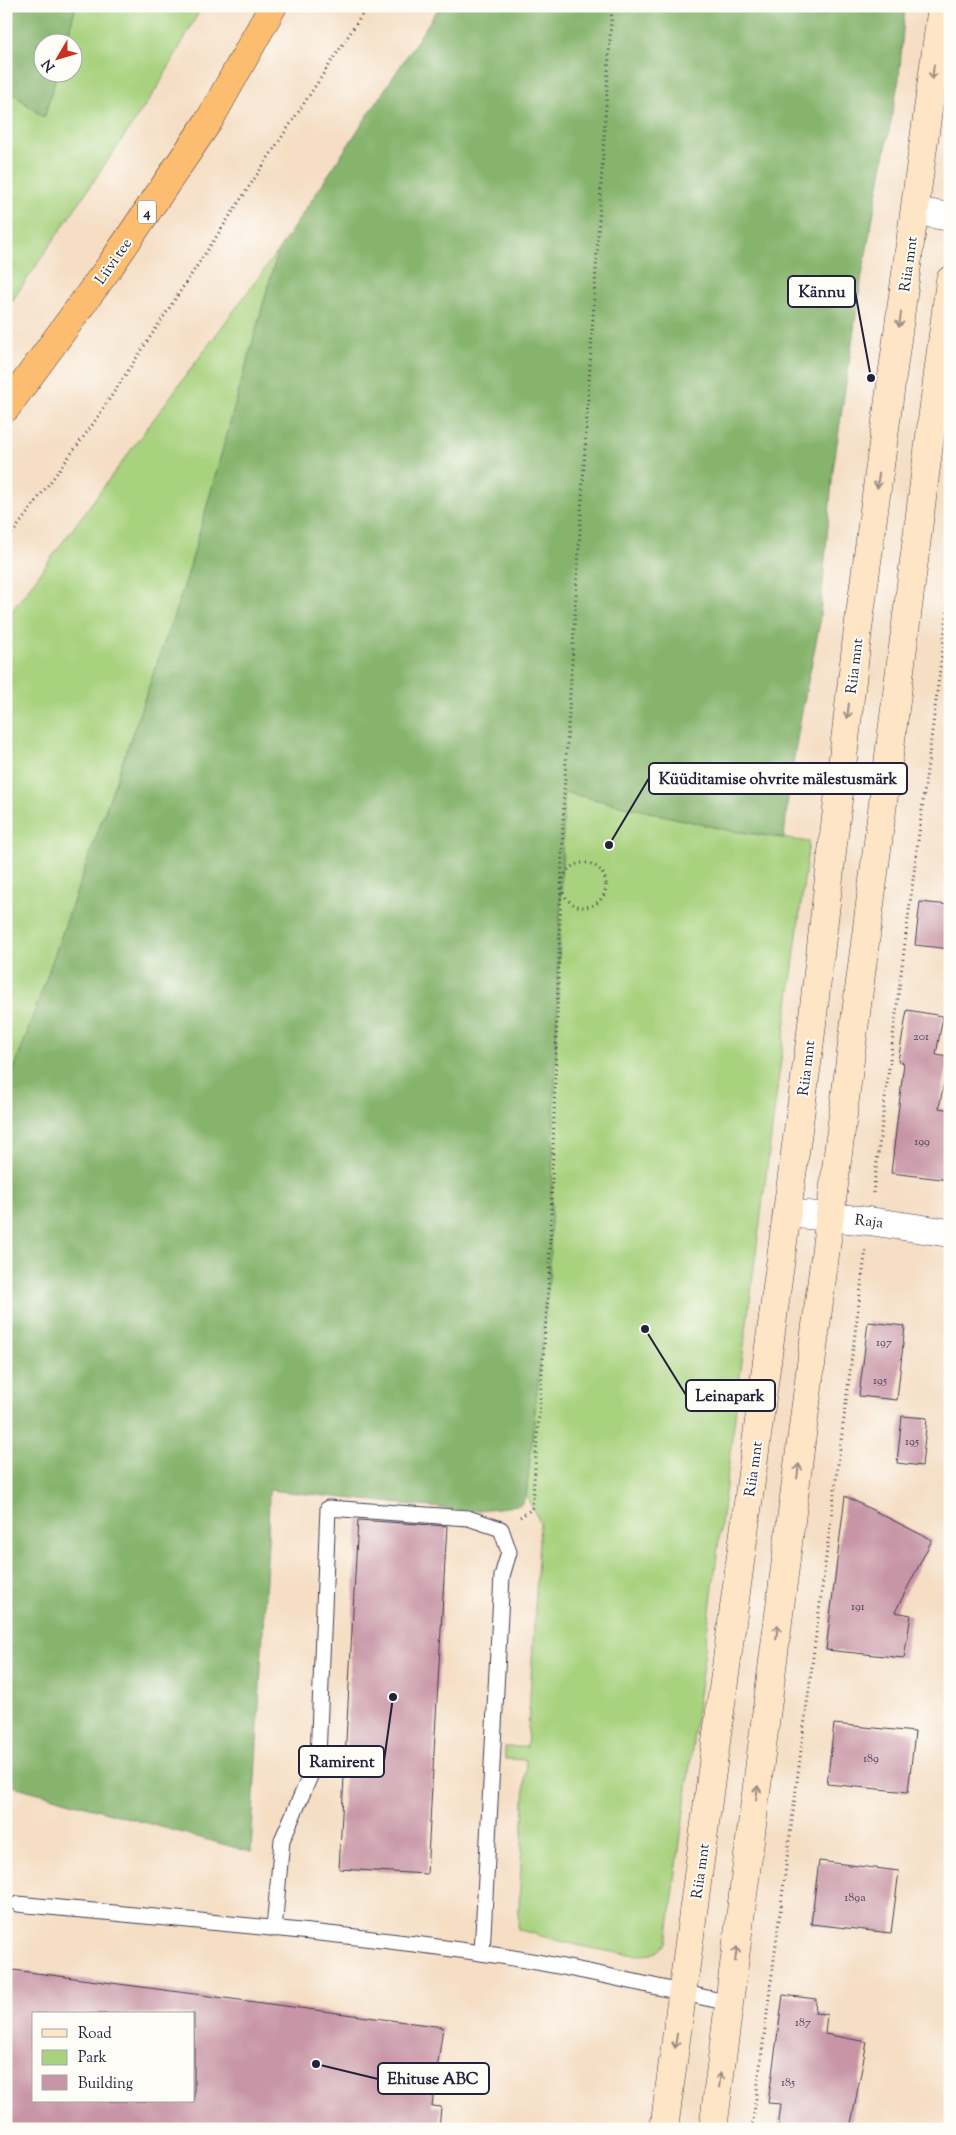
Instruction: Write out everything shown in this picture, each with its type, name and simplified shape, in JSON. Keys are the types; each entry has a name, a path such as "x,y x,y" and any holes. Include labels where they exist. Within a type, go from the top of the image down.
{"highway":[{"name":"Liivi tee","path":"6,408 110,266 210,119 273,6"}],"main road":[{"name":"Riia mnt","path":"664,2129 810,1040 858,629 942,6"},
{"path":"714,2129 950,280"}],"street":[{"path":"915,212 950,217"},
{"name":"Raja","path":"787,1213 869,1221 950,1233"}],"lane":[{"path":"274,1929 282,1840 318,1758 328,1508 468,1518 501,1529 509,1552 502,1576 482,1953"},
{"path":"18,1904 274,1929 482,1953 622,1978 730,2003"}],"path":[{"path":"6,542 93,424 368,6"},
{"path":"501,1529 532,1509 549,1278 555,1041 565,782 612,6"},
{"path":"752,2129 950,591"},
{"path":"579,863 594,865 604,876 606,884 602,898 592,906 585,908 571,904 563,893 562,886 566,872 579,863"}],"green space":[{"path":"6,6 76,6 69,32 32,32 32,82 54,82 44,118 6,88"},
{"path":"76,6 202,6 159,85 6,310 6,88 44,118 54,82 82,82 82,32 69,32"},
{"path":"440,6 905,6 899,78 862,275 833,470 819,627 789,787 784,838 726,830 564,792 549,1278 526,1496 521,1504 469,1511 269,1490 268,1541 251,1852 6,1784 6,1093 186,581 278,251"},
{"path":"278,251 186,581 6,1093 6,619"},
{"path":"564,792 726,830 809,842 667,1943 655,1953 645,1955 588,1947 518,1929 526,1760 505,1759 505,1747 527,1747 540,1522 526,1496 549,1278"}],"building":[{"path":"920,902 950,905 950,949 915,945"},
{"path":"907,1010 943,1016 936,1055 949,1057 939,1108 950,1110 950,1180 891,1173 904,1063 898,1061"},
{"path":"868,1322 905,1326 897,1400 859,1396"},
{"path":"902,1416 927,1418 922,1466 897,1463"},
{"path":"845,1496 932,1540 895,1612 911,1615 904,1658 826,1650"},
{"path":"358,1520 447,1526 427,1874 339,1869"},
{"path":"834,1724 915,1732 908,1792 827,1784"},
{"path":"819,1861 899,1871 891,1933 811,1924"},
{"path":"6,1969 443,2027 432,2106 441,2107 439,2129 6,2129"},
{"path":"783,1995 816,1999 815,2013 827,2014 825,2034 867,2042 850,2129 778,2129 781,2104 768,2103"}],"place":[{"name":"Kännu","path":"871,378"},
{"name":"Küüditamise ohvrite mälestusmärk","path":"609,845"},
{"name":"Leinapark","path":"645,1329"},
{"name":"Ramirent","path":"393,1697"},
{"name":"Ehituse ABC","path":"316,2064"}]}
